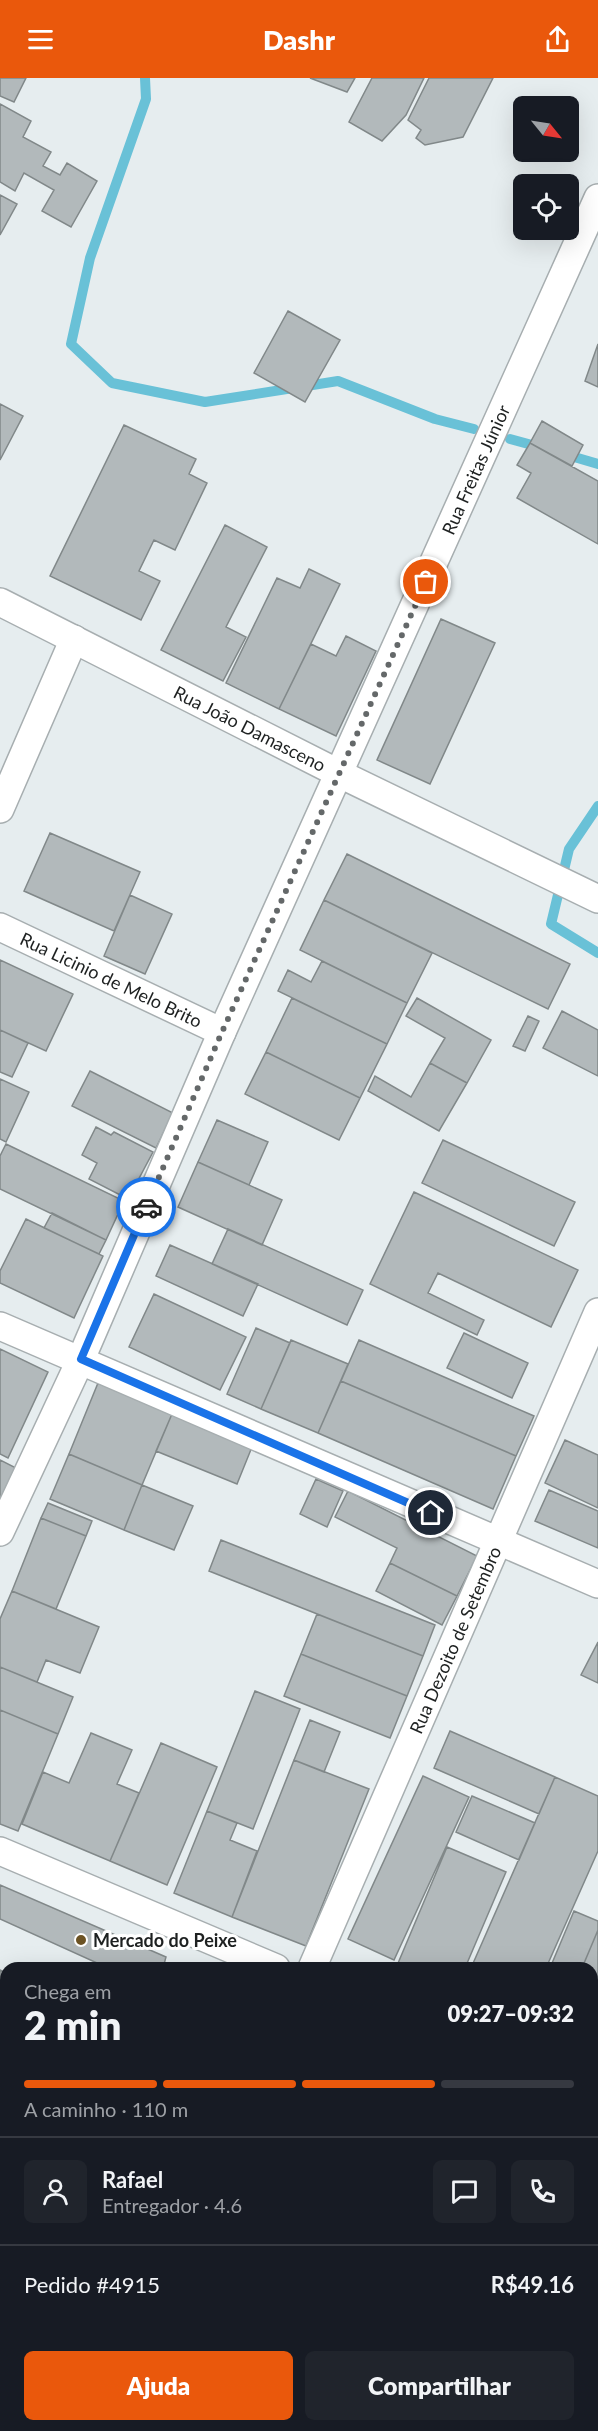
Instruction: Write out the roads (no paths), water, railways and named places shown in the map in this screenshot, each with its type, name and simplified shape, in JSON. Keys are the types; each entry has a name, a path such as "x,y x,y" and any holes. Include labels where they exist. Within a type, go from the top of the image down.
{"street":[{"name":"Rua Freitas Júnior","path":"0,1532 81,1359 222,1032 598,198"},
{"name":"Rua João Damasceno","path":"0,602 340,774 598,899"},
{"path":"0,809 74,639"},
{"name":"Rua Licinio de Melo Brito","path":"0,927 222,1032"},
{"name":"Rua Dezoito de Setembro","path":"315,1962 598,1312"},
{"path":"0,1326 598,1584"},
{"path":"0,1851 262,1962"}],"waterway":[{"path":"145,78 146,99 90,258 71,344 112,383 205,402 338,381 435,419 474,429"},
{"path":"510,439 543,448"},
{"path":"564,454 598,464"},
{"path":"598,806 569,849 551,924 598,953"}],"place":[{"name":"Mercado do Peixe","path":"81,1940"}]}
